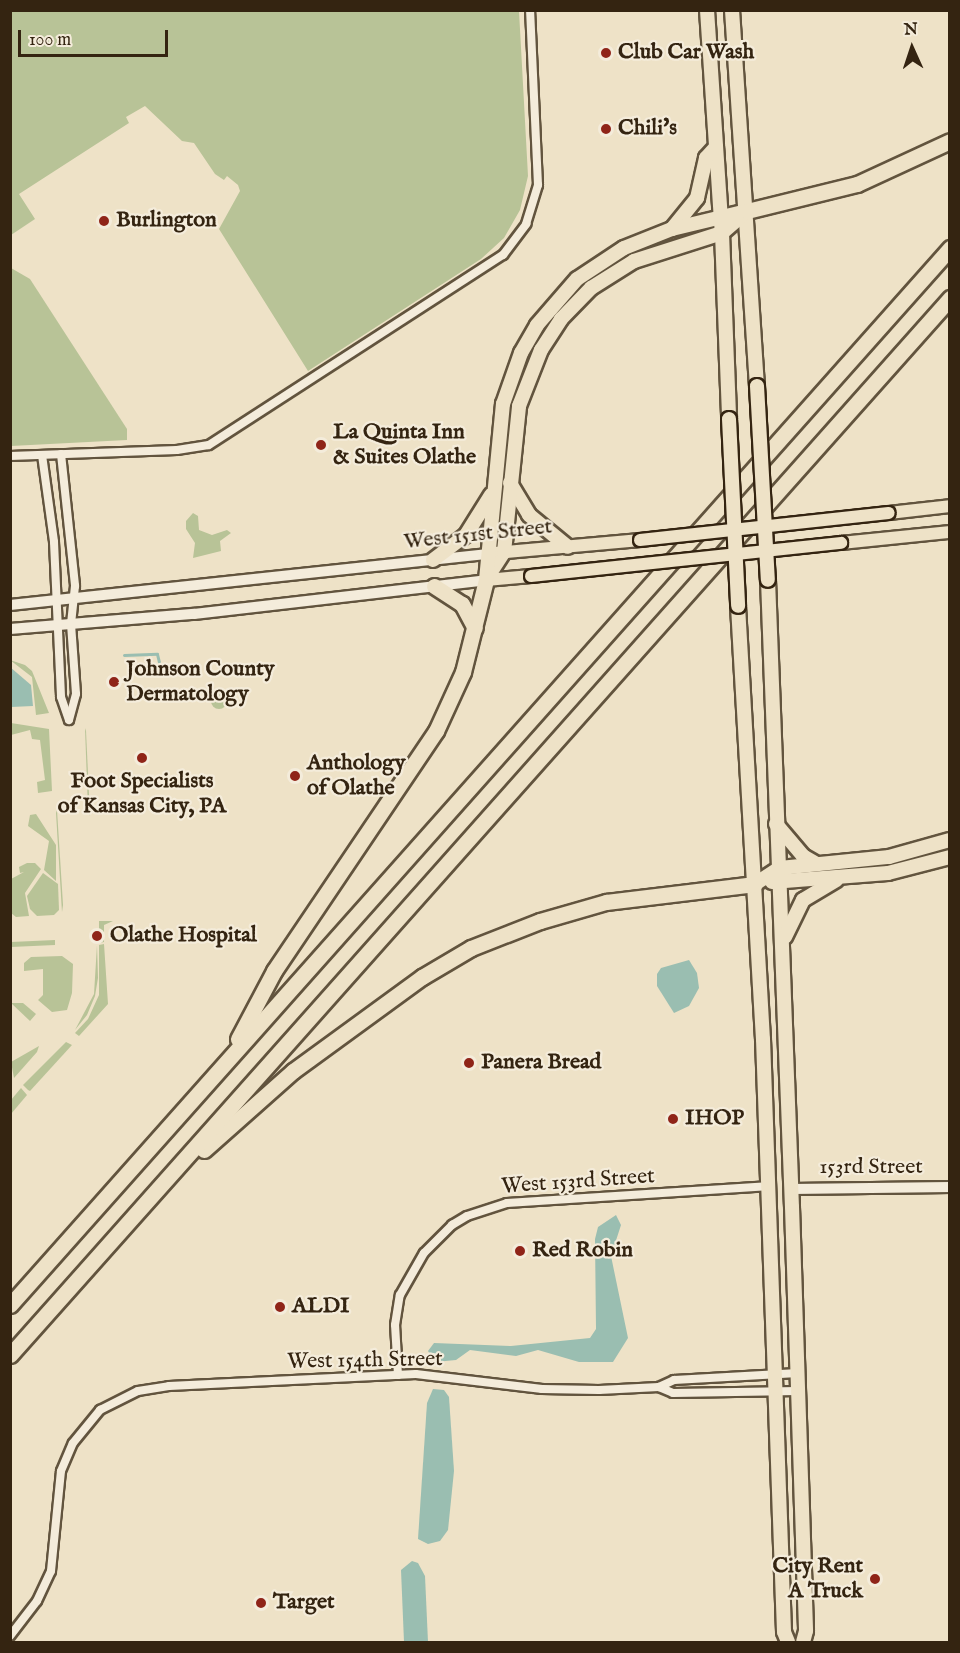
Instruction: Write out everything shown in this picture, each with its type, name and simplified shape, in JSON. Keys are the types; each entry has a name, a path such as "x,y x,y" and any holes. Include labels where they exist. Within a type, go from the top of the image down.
{"highway":[{"path":"707,10 722,233 738,606 771,1186 776,1392 788,1642"},
{"path":"732,10 747,211 768,580 792,1189 806,1631 803,1642"},
{"path":"225,1063 274,971 436,731 463,672 486,580 503,404 521,353 537,326 557,300 595,265 624,248 672,229 857,184 950,141"},
{"path":"672,229 697,198 706,158 716,147"},
{"path":"486,580 504,552 510,483 522,397 541,350 561,319 591,288 634,261 722,233 747,211"},
{"path":"10,1305 950,248"},
{"path":"10,1355 950,298"},
{"path":"510,483 529,515 568,547"},
{"path":"434,560 466,535 493,491"},
{"path":"434,586 462,604 475,628"},
{"path":"776,824 803,856 817,864"},
{"path":"152,1196 293,1071 397,994 471,948 540,921 606,902 755,884 780,874 817,864 901,855 950,840"},
{"path":"780,874 838,879 909,870 950,857"},
{"path":"783,941 803,900 838,879"}],"main road":[{"name":"West 151st Street","path":"10,605 950,506"},
{"name":"West 151st Street","path":"10,629 950,531"},
{"name":"153rd Street","path":"792,1189 950,1187"}],"street":[{"path":"10,456 177,450 209,445 502,255 526,224 538,185 530,10"},
{"path":"42,455 54,542 55,625 61,697 69,720 76,694 71,624 75,599 61,454"},
{"name":"West 153rd Street","path":"398,1375 394,1325 400,1295 424,1253 452,1225 467,1216 507,1203 771,1186"},
{"name":"West 154th Street","path":"10,1635 37,1601 51,1571 57,1500 67,1456 80,1430 109,1404 138,1392 169,1386 398,1375 457,1377 542,1389 659,1387 674,1380 798,1373"},
{"name":"West 154th Street","path":"659,1387 673,1393 798,1391"}],"green space":[{"path":"11,10 519,11 528,176 520,210 504,238 481,259 308,371 219,229 240,191 238,185 227,176 224,180 215,174 194,143 182,141 145,106 126,117 129,123 19,194 35,219 11,235"},
{"path":"11,268 30,279 127,429 127,440 11,446"},
{"path":"193,513 198,516 199,530 212,535 227,530 231,533 220,541 221,551 193,558 195,543 186,529 186,521"},
{"path":"10,660 25,665 32,671 49,713 36,715 32,677"},
{"path":"219,693 227,701 219,709 211,701"},
{"path":"11,723 49,729 52,791 38,793 37,782 45,780 40,740 32,739 30,730 11,735"},
{"path":"85,728 86,731 90,816 88,809"},
{"path":"57,810 63,905 62,912 56,813"},
{"path":"36,814 56,845 56,881 44,870 49,841 28,826 30,815"},
{"path":"27,863 35,863 41,869 25,893 29,916 16,917 11,913 11,879 24,872 20,873 19,867"},
{"path":"43,873 58,884 59,910 54,915 37,916 30,909 27,896"},
{"path":"99,921 113,921 104,925 104,942 99,943"},
{"path":"55,940 55,945 11,947 11,942"},
{"path":"104,944 108,1004 79,1036 75,1033 88,1019 99,995 99,945"},
{"path":"97,945 98,978 95,996 87,1015 75,1030 94,994"},
{"path":"62,956 73,964 72,993 67,1010 52,1012 38,1000 43,995 43,969 24,971 24,963 31,957"},
{"path":"11,1003 23,1003 36,1014 30,1021"},
{"path":"66,1042 72,1045 30,1091 28,1090 23,1085"},
{"path":"39,1046 37,1052 14,1078 11,1062"},
{"path":"21,1088 27,1095 11,1114 11,1100"}],"water":[{"path":"10,667 31,685 33,706 11,707"},
{"path":"689,960 697,973 699,988 689,1006 674,1013 657,986 657,974 661,968"},
{"path":"616,1215 621,1225 611,1256 628,1338 613,1362 579,1362 538,1350 516,1356 470,1350 456,1360 435,1362 428,1351 434,1343 511,1346 590,1338 596,1329 595,1239 598,1227"},
{"path":"433,1389 444,1390 449,1397 454,1471 448,1530 440,1541 428,1544 418,1539 427,1403"},
{"path":"412,1561 418,1563 425,1576 428,1642 404,1642 401,1570"}],"waterway":[{"path":"124,655 157,654 159,662"}],"place":[{"name":"Club Car Wash","path":"606,53"},
{"name":"Chili's","path":"606,129"},
{"name":"Burlington","path":"104,221"},
{"name":"La Quinta Inn & Suites Olathe","path":"321,445"},
{"name":"Johnson County Dermatology","path":"114,682"},
{"name":"Foot Specialists of Kansas City, PA","path":"142,758"},
{"name":"Anthology of Olathe","path":"295,776"},
{"name":"Olathe Hospital","path":"97,936"},
{"name":"Panera Bread","path":"469,1063"},
{"name":"IHOP","path":"673,1119"},
{"name":"Red Robin","path":"520,1251"},
{"name":"ALDI","path":"280,1307"},
{"name":"City Rent A Truck","path":"875,1579"},
{"name":"Target","path":"261,1603"}]}
